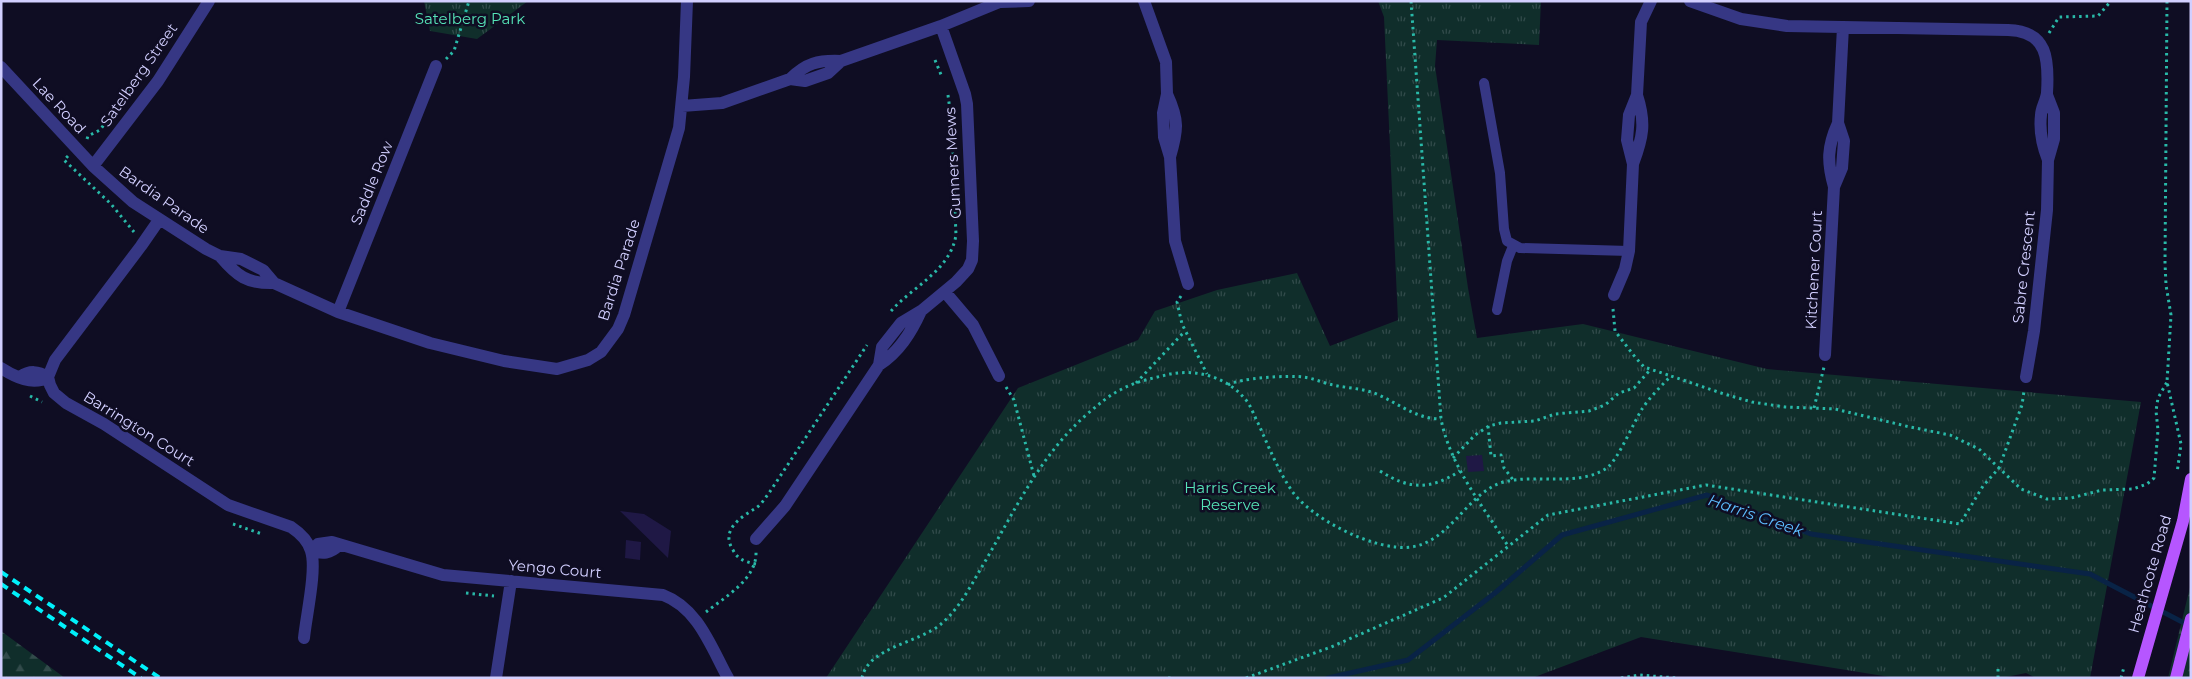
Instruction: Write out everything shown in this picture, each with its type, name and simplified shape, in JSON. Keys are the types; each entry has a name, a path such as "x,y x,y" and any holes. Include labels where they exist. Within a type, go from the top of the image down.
{"main road":[{"name":"Heathcote Road","path":"2138,678 2183,521 2191,479"},
{"path":"2176,678 2191,619"}],"street":[{"name":"Satelberg Street","path":"92,166 158,81 209,1"},
{"name":"Bardia Parade","path":"92,166 159,220 220,256 240,259 263,270 274,283 338,312 430,344 504,361 557,369 588,360 600,352 611,341 624,315 679,128 682,106 687,1"},
{"path":"682,106 722,103 790,80 806,81 828,73 841,61 941,26 1002,2 1029,1"},
{"path":"1144,1 1166,62 1167,94 1163,114 1164,137 1170,157 1175,241 1188,284"},
{"path":"1614,296 1625,269 1629,252 1633,164 1627,140 1628,115 1637,95 1641,22 1651,1"},
{"name":"Sabre Crescent","path":"1690,1 1721,14 1764,24 1843,28 2008,30 2030,33 2042,45 2045,53 2047,95 2041,113 2040,139 2048,160 2047,210 2034,331 2026,377"},
{"name":"Gunners Mews","path":"756,539 785,506 879,365 893,356 911,331 922,311 968,269 973,251 967,104 941,26"},
{"name":"Kitchener Court","path":"1825,355 1834,187 1829,167 1830,140 1838,123 1843,28"},
{"name":"Saddle Row","path":"338,312 436,66"},
{"name":"Lae Road","path":"1,67 92,166"},
{"path":"1,368 26,380 40,382 48,377 55,360 159,220"},
{"path":"944,292 973,324 999,376"},
{"name":"Barrington Court","path":"48,377 54,393 66,403 104,424 228,505 291,527 304,538 311,551"},
{"name":"Yengo Court","path":"311,551 318,544 332,542 443,575 663,595 682,603 696,619 728,678"},
{"path":"304,638 312,567 311,551"},
{"path":"496,678 511,581"}],"lane":[{"path":"1484,83 1500,174 1504,236 1507,241 1513,246 1629,252"},
{"path":"1497,310 1507,261 1513,246"}],"path":[{"path":"436,66 454,51 469,1"},
{"path":"1411,1 1441,419 1446,441 1453,458 1508,546"},
{"path":"2049,33 2059,17 2098,16 2111,1"},
{"path":"2167,1 2165,263 2166,285 2171,315 2167,382 2181,444 2175,482"},
{"path":"935,60 942,79"},
{"path":"948,93 952,128"},
{"path":"888,314 945,262 952,250 956,235 952,138"},
{"path":"1188,284 1177,302 1178,311 1185,331 1207,375"},
{"path":"1614,296 1613,318 1615,331 1644,368 1752,402 1785,407 1851,412 1878,420 1950,434 1979,449 2000,468 2009,480 2021,489 2047,499 2071,498 2102,490 2133,489 2147,484 2154,478 2158,430 2156,411 2158,398 2167,382"},
{"path":"1135,383 1185,331"},
{"path":"756,564 745,562 734,553 728,542 731,529 740,518 762,503 868,343"},
{"path":"1814,408 1823,376 1825,355"},
{"path":"1453,458 1475,435 1488,426 1501,423 1535,421 1555,414 1589,411 1605,405 1619,393 1634,388 1650,370"},
{"path":"862,678 864,671 873,658 928,632 946,620 966,594 1034,476 1057,444 1114,393 1135,383 1183,372 1207,375 1228,385 1246,400 1291,490 1313,511 1337,528 1362,539 1384,545 1412,547 1439,535 1491,487 1514,481 1586,477 1610,466 1644,406 1671,376"},
{"path":"999,376 1014,400 1034,476"},
{"path":"1228,385 1242,379 1306,377 1332,385 1372,392 1416,415 1441,419"},
{"path":"1246,678 1330,647 1443,598 1548,515 1706,485 1960,524 1983,486 2000,468 2022,405 2026,377"},
{"path":"1488,426 1491,456 1501,455 1504,468 1514,481"},
{"path":"1380,470 1398,481 1423,486 1441,482 1460,471"},
{"path":"696,619 740,584 756,564 756,539"},
{"path":"1998,665 1998,678"},
{"path":"1621,678 1652,675 1677,678"},
{"path":"1168,678 1173,678"}],"green space":[{"name":"Satelberg Park","path":"424,1 528,1 477,39 430,31"},
{"name":"Harris Creek Reserve","path":"1378,1 1541,1 1539,45 1437,40 1435,66 1477,338 1583,324 1767,369 2141,402 2090,678 2036,678 2026,673 2001,678 1896,678 1641,637 1532,678 826,678 1018,388 1138,340 1155,311 1217,290 1297,273 1330,346 1398,320 1384,17"},
{"path":"2191,583 2191,678 2168,678"},
{"path":"1,631 65,678 1,678"}],"building":[{"path":"1482,455 1484,471 1468,472 1466,456"},
{"path":"620,511 644,514 671,531 668,558"},
{"path":"626,540 641,542 640,560 625,558"}],"waterway":[{"name":"Harris Creek","path":"1328,678 1408,660 1495,593 1562,535 1707,495 1811,534 2090,574 2188,625"}],"railway":[{"path":"1,572 160,678"},
{"path":"1,584 141,678"}]}
